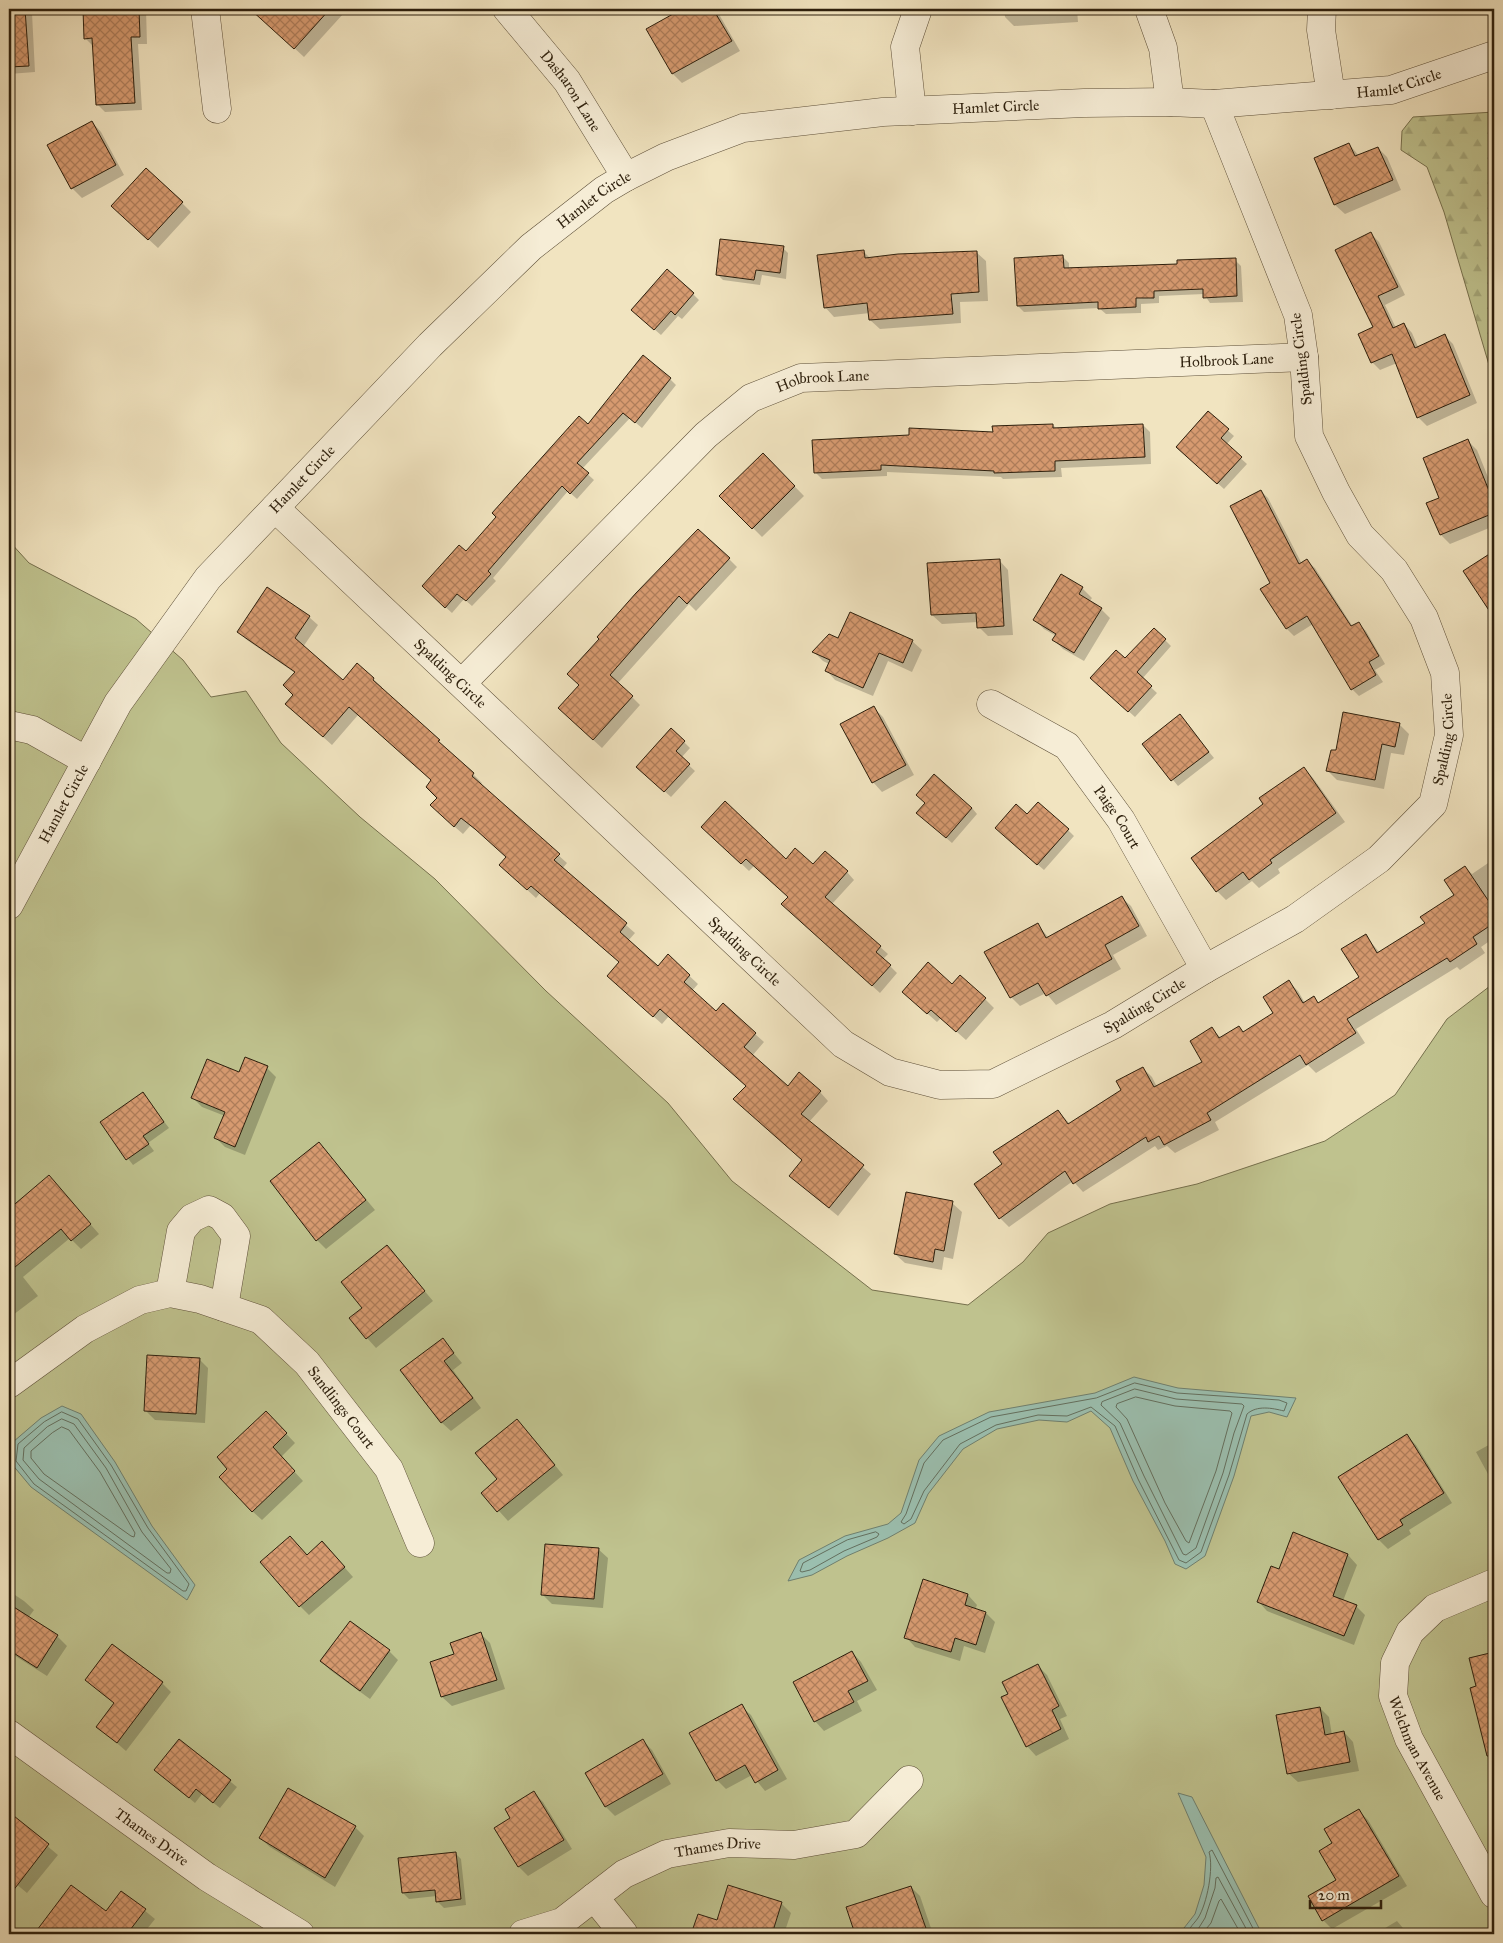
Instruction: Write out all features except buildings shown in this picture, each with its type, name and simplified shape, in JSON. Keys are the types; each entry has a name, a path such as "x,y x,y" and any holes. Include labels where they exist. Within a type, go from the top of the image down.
{"street":[{"path":"205,9 217,108"},
{"name":"Dasharon Lane","path":"508,9 567,81 626,177"},
{"path":"912,111 905,47 918,9"},
{"path":"1149,9 1163,48 1170,102"},
{"path":"1322,9 1321,30 1331,95"},
{"name":"Hamlet Circle","path":"9,905 118,703 208,578 430,345 531,247 604,190 626,177 666,157 743,128 883,112 1084,103 1170,102 1214,104 1391,90 1494,55"},
{"name":"Spalding Circle","path":"275,508 843,1044 890,1072 940,1085 993,1084 1113,1025 1205,969 1295,918 1379,859 1433,804 1449,735 1445,673 1424,618 1394,570 1360,534 1336,492 1309,436 1304,357 1298,315 1214,104"},
{"name":"Holbrook Lane","path":"462,683 706,434 751,398 801,378 1304,357"},
{"name":"Paige Court","path":"991,704 1067,746 1121,820 1205,969"},
{"path":"9,725 32,730 87,761"},
{"path":"170,1292 181,1231 192,1218 209,1210 222,1217 236,1236 224,1307"},
{"name":"Sandlings Court","path":"9,1384 85,1329 140,1300 170,1292 200,1299 260,1320 307,1363 389,1469 420,1543"},
{"name":"Welchman Avenue","path":"1494,1583 1435,1608 1410,1632 1395,1662 1393,1696 1409,1739 1494,1894"},
{"name":"Thames Drive","path":"9,1734 208,1877 300,1934"},
{"name":"Thames Drive","path":"524,1934 562,1922 624,1874 667,1854 729,1843 794,1845 856,1834 909,1780"},
{"path":"594,1897 624,1934"}],"green space":[{"path":"1494,112 1494,382 1444,212 1427,167 1401,150 1402,131 1413,117"},
{"path":"9,541 29,563 136,619 183,660 211,697 246,691 281,743 360,817 435,879 546,991 668,1103 732,1181 872,1290 968,1305 1023,1262 1048,1233 1110,1204 1197,1184 1325,1141 1395,1095 1447,1019 1494,983 1494,1934 9,1934"}],"water":[{"path":"1134,1377 1178,1388 1296,1398 1287,1417 1269,1412 1251,1416 1234,1476 1205,1556 1186,1569 1175,1564 1133,1481 1110,1428 1091,1411 1067,1422 1039,1420 997,1429 963,1449 928,1494 915,1523 812,1575 788,1581 799,1560 845,1536 888,1524 901,1513 919,1460 939,1436 989,1412 1095,1393"},
{"path":"62,1406 81,1414 115,1462 152,1526 195,1585 187,1600 31,1487 11,1463 13,1442 41,1418"},
{"path":"1178,1793 1192,1797 1262,1934 1184,1934 1184,1928 1195,1914 1204,1885 1206,1857"}]}
